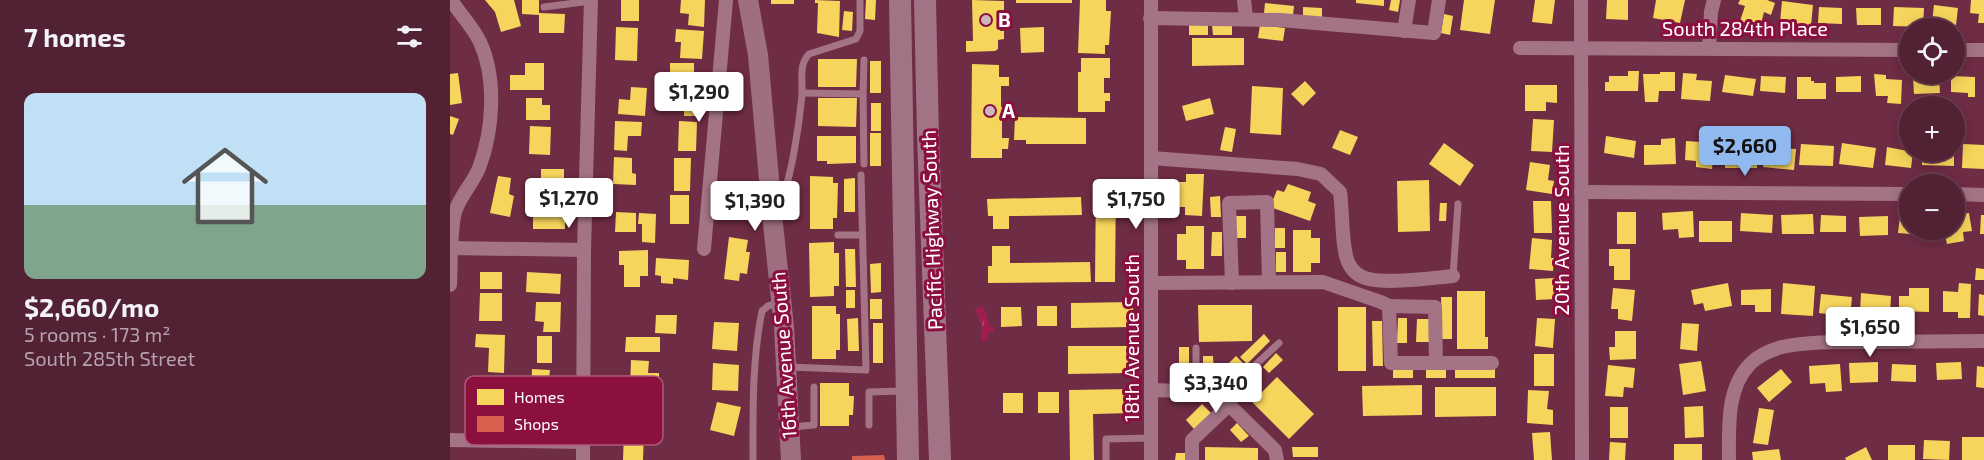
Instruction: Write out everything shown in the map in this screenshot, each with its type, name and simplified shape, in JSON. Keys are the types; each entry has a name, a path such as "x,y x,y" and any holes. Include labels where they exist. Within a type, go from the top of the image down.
{"main road":[{"name":"Pacific Highway South","path":"900,0 908,460"},
{"name":"Pacific Highway South","path":"925,0 940,460"}],"street":[{"path":"450,285 455,212 470,187 484,152 488,132 490,91 488,70 479,41 451,0"},
{"path":"584,376 584,250 591,0"},
{"path":"704,249 726,0"},
{"name":"16th Avenue South","path":"748,0 758,55 782,303 790,460"},
{"name":"18th Avenue South","path":"1151,0 1151,460"},
{"path":"1244,0 1246,18"},
{"path":"1404,31 1409,0"},
{"path":"1150,18 1246,18 1434,33 1439,0"},
{"name":"20th Avenue South","path":"1581,0 1582,460"},
{"path":"1709,48 1714,0"},
{"name":"South 284th Place","path":"1520,48 1899,50"},
{"path":"1965,50 1984,50"},
{"path":"1151,158 1298,169 1321,174 1340,192 1347,260 1354,273 1369,279 1395,280 1453,276"},
{"path":"1581,192 1899,194"},
{"path":"1965,194 1984,195"},
{"path":"1232,283 1229,203 1267,202 1269,282"},
{"path":"451,248 584,250"},
{"path":"1151,283 1323,282 1389,306 1435,307 1436,363"},
{"path":"1389,306 1391,363 1492,363"},
{"path":"1729,460 1730,407 1739,380 1750,364 1767,352 1796,345 1842,342 1984,341"},
{"path":"1151,390 1216,392 1275,450 1276,460"},
{"path":"1192,460 1192,440 1225,401"},
{"path":"450,440 465,440"},
{"path":"583,460 584,445"}],"lane":[{"path":"544,7 591,0"},
{"path":"773,224 784,196 802,93 801,69 804,60 809,54 856,39 860,32 860,0"},
{"path":"864,60 864,164"},
{"path":"802,93 863,94"},
{"path":"787,367 866,370 861,176"},
{"path":"1453,276 1458,204"},
{"path":"838,235 862,235"},
{"path":"753,460 754,364 758,329 762,311 768,306 782,303"},
{"path":"1225,401 1279,343"},
{"path":"1196,348 1196,391"},
{"path":"789,427 814,425 814,387"},
{"path":"869,425 869,392 907,391"},
{"path":"1106,460 1106,440 1151,438"}],"green space":[{"path":"983,306 990,326 994,326 994,333 988,333 988,340 981,342 981,324 975,309"}],"building: Homes":[{"path":"485,0 514,0 521,26 501,32 495,12"},
{"path":"522,0 539,0 539,15 522,14"},
{"path":"621,0 639,0 639,21 621,21"},
{"path":"681,0 705,0 704,27 688,25 689,14 680,13"},
{"path":"771,0 794,0 794,4 771,4"},
{"path":"815,0 840,1 839,37 817,33 818,3 815,3"},
{"path":"866,0 876,0 875,20 865,19"},
{"name":"B","path":"972,0 1004,1 1004,10 1000,10 1000,31 1004,31 1004,39 998,40 998,49 995,51 966,52 966,41 973,41"},
{"path":"1016,0 1072,0 1072,3 1016,3"},
{"path":"1080,0 1106,0 1106,11 1111,11 1109,45 1105,45 1105,54 1078,53"},
{"path":"1356,0 1384,0 1384,6 1356,3"},
{"path":"1391,0 1400,0 1398,12 1389,10"},
{"path":"1464,0 1495,0 1490,34 1460,30"},
{"path":"1535,0 1555,0 1552,24 1532,22"},
{"path":"1607,0 1628,0 1628,20 1606,19"},
{"path":"1656,0 1685,0 1680,23 1653,18"},
{"path":"1740,0 1767,0 1775,3 1771,15 1764,12 1760,28 1740,21 1745,6 1738,4"},
{"path":"1971,0 1984,0 1984,23 1978,23 1979,14 1970,13"},
{"path":"1782,1 1813,5 1811,26 1780,22"},
{"path":"1265,3 1294,6 1293,16 1264,13"},
{"path":"1934,5 1958,8 1957,18 1932,18"},
{"path":"1303,7 1322,8 1322,19 1303,18"},
{"path":"1819,7 1842,8 1842,24 1818,23"},
{"path":"1894,7 1924,8 1923,18 1899,18 1899,26 1893,26"},
{"path":"1856,8 1881,8 1881,25 1857,25"},
{"path":"844,11 853,12 852,31 842,30"},
{"path":"539,13 565,14 564,33 539,33"},
{"path":"1444,14 1453,16 1450,35 1441,33"},
{"path":"1189,24 1208,24 1208,35 1189,35"},
{"path":"1232,24 1232,35 1213,35 1212,25"},
{"path":"1260,25 1285,28 1283,41 1258,38"},
{"path":"616,27 638,28 637,61 615,60"},
{"path":"1044,27 1044,52 1021,53 1020,28"},
{"path":"676,29 704,31 702,59 680,58 681,42 675,42"},
{"path":"1192,38 1244,38 1244,65 1192,66"},
{"path":"1081,58 1110,58 1110,78 1104,78 1104,93 1110,93 1110,101 1105,101 1105,112 1078,112 1078,72 1081,72"},
{"path":"818,59 857,59 856,87 818,87"},
{"path":"870,61 881,61 881,93 870,93"},
{"path":"525,63 544,63 544,90 510,90 510,75 525,75"},
{"path":"670,63 694,63 694,82 670,82"},
{"name":"A","path":"972,64 999,65 999,77 1009,77 1009,86 1001,86 1001,107 1009,107 1009,116 1002,116 1002,138 1009,138 1008,149 1002,149 1002,158 971,158"},
{"path":"1628,71 1639,71 1638,91 1605,91 1605,82 1609,82 1609,76 1628,76"},
{"path":"1660,72 1675,72 1675,91 1659,91 1658,102 1645,102 1643,74 1660,74"},
{"path":"458,73 462,103 450,105 450,74"},
{"path":"1683,73 1697,74 1696,80 1712,81 1710,101 1681,99"},
{"path":"1874,74 1886,75 1886,79 1899,80 1899,84 1902,84 1899,104 1887,103 1888,96 1876,96"},
{"path":"1725,75 1756,79 1753,96 1722,92"},
{"path":"1761,76 1786,77 1785,93 1760,91"},
{"path":"1861,76 1861,92 1836,92 1836,77"},
{"path":"1797,77 1811,77 1814,83 1826,83 1826,99 1797,99"},
{"path":"1965,77 1975,77 1975,97 1968,97 1968,93 1951,92 1951,84 1965,84"},
{"path":"1305,81 1316,93 1303,106 1291,94"},
{"path":"1913,84 1939,84 1940,93 1914,94"},
{"path":"1525,85 1557,85 1557,103 1546,102 1546,111 1525,111"},
{"path":"684,86 700,86 700,116 684,116"},
{"path":"1252,86 1283,88 1281,135 1250,133"},
{"path":"631,87 647,88 645,116 618,114 619,99 630,100"},
{"path":"526,98 542,98 542,105 550,105 550,120 526,120"},
{"path":"818,98 857,98 856,127 818,126"},
{"path":"1210,98 1214,114 1186,121 1182,106"},
{"path":"871,103 881,103 881,131 871,131"},
{"path":"450,116 459,119 453,135 450,134"},
{"path":"1015,117 1086,118 1086,144 1026,144 1026,140 1014,140"},
{"path":"1533,119 1554,120 1552,152 1531,151"},
{"path":"615,121 642,122 641,136 628,136 627,151 614,150"},
{"path":"679,121 697,122 696,151 678,151"},
{"path":"530,126 551,127 550,155 529,154"},
{"path":"1225,127 1236,129 1232,152 1220,150"},
{"path":"1340,130 1358,137 1350,155 1332,148"},
{"path":"870,133 881,133 881,166 870,166"},
{"path":"1702,135 1715,136 1712,169 1696,167 1696,161 1685,160 1686,141 1701,142"},
{"path":"817,136 856,136 856,163 827,164 827,161 817,161"},
{"path":"1606,136 1636,141 1634,158 1604,153"},
{"path":"1675,138 1676,164 1644,165 1644,145 1661,145 1661,139"},
{"path":"1444,143 1474,165 1460,186 1429,164"},
{"path":"1842,143 1876,148 1873,168 1839,164"},
{"path":"1801,144 1834,146 1833,166 1799,165"},
{"path":"1965,144 1984,145 1984,169 1962,168 1962,162 1965,162"},
{"path":"1725,147 1757,147 1757,168 1725,168"},
{"path":"1764,147 1796,149 1794,170 1763,167"},
{"path":"1887,147 1899,149 1899,162 1912,162 1911,168 1885,165"},
{"path":"614,157 632,158 632,173 636,174 636,185 613,184"},
{"path":"674,158 691,158 690,191 674,191"},
{"path":"1530,162 1550,165 1548,180 1554,181 1552,194 1526,190"},
{"path":"1922,162 1954,162 1954,166 1922,165"},
{"path":"541,169 564,169 564,197 541,197"},
{"path":"1186,174 1204,174 1202,216 1185,215 1185,207 1176,207 1177,182 1186,182"},
{"path":"498,176 511,178 509,194 514,196 510,217 490,213"},
{"path":"810,176 833,177 833,183 838,183 837,218 833,218 833,229 810,229"},
{"path":"855,178 855,212 844,212 844,179"},
{"path":"1429,180 1430,231 1398,232 1397,181"},
{"path":"1096,182 1116,182 1115,282 1095,282"},
{"path":"1288,184 1311,192 1308,201 1316,204 1310,221 1270,207 1277,190 1284,192"},
{"path":"670,195 689,195 689,224 670,224"},
{"path":"1220,196 1221,217 1211,217 1210,197"},
{"path":"1081,197 1082,215 1009,216 1009,229 993,229 993,216 988,216 987,199"},
{"path":"542,201 565,201 565,229 533,229 533,212 542,212"},
{"path":"1533,201 1551,201 1552,233 1534,233"},
{"path":"1440,203 1447,203 1446,221 1439,221"},
{"path":"1693,211 1694,237 1679,238 1678,229 1663,230 1662,213"},
{"path":"616,212 636,213 636,232 615,232"},
{"path":"1617,212 1636,212 1636,244 1617,244"},
{"path":"639,213 656,214 655,243 642,242 642,224 638,224"},
{"path":"1741,213 1773,215 1772,233 1740,231"},
{"path":"1969,213 1972,231 1965,232 1965,214"},
{"path":"1813,214 1814,234 1782,234 1781,215"},
{"path":"1821,215 1846,216 1846,232 1820,232"},
{"path":"1981,215 1984,215 1984,234 1980,234"},
{"path":"1235,216 1246,216 1246,238 1235,238"},
{"path":"1888,216 1888,235 1860,236 1859,217"},
{"path":"1699,221 1732,221 1732,242 1699,242"},
{"path":"1186,226 1204,226 1204,269 1186,269 1186,260 1177,260 1177,234 1186,234"},
{"path":"1275,228 1285,228 1285,248 1275,248"},
{"path":"1293,230 1311,230 1311,238 1320,238 1320,263 1311,263 1311,272 1293,272"},
{"path":"1212,232 1222,232 1222,256 1211,256"},
{"path":"729,237 748,240 746,252 750,252 747,274 740,273 739,281 724,279"},
{"path":"1532,238 1552,240 1553,271 1529,269"},
{"path":"1946,240 1964,240 1964,241 1947,244"},
{"path":"834,242 834,253 839,253 839,286 834,286 834,296 810,297 809,243"},
{"path":"992,246 1010,246 1010,263 1090,262 1091,282 988,283 988,266 992,266"},
{"path":"845,249 855,249 856,287 846,287"},
{"path":"1609,249 1630,249 1630,280 1614,280 1614,266 1609,266"},
{"path":"648,250 648,276 640,276 640,287 624,287 624,265 619,265 619,251"},
{"path":"1276,252 1286,252 1286,272 1276,272"},
{"path":"656,258 689,260 688,280 673,278 673,284 661,283 661,276 655,275"},
{"path":"881,263 881,292 871,293 870,264"},
{"path":"1976,268 1984,269 1984,280 1975,280"},
{"path":"480,272 502,272 502,289 480,289"},
{"path":"527,272 561,274 560,294 526,292"},
{"path":"1554,278 1555,299 1536,300 1535,279"},
{"path":"1728,283 1732,306 1705,311 1703,303 1694,305 1691,290"},
{"path":"1783,283 1815,286 1813,316 1781,314"},
{"path":"1959,283 1971,284 1970,318 1958,318 1958,312 1943,312 1943,291 1958,292"},
{"path":"1613,288 1635,290 1632,321 1618,319 1618,309 1611,309"},
{"path":"1909,288 1929,288 1929,312 1899,311 1899,296 1909,296"},
{"path":"1771,289 1771,312 1755,312 1755,305 1741,305 1741,290"},
{"path":"846,290 855,290 855,308 846,308"},
{"path":"1457,291 1485,291 1485,337 1488,337 1488,349 1457,349"},
{"path":"480,293 502,293 502,321 479,321"},
{"path":"1861,293 1891,296 1890,315 1860,312"},
{"path":"1821,294 1852,297 1850,317 1819,313"},
{"path":"1979,294 1984,295 1984,316 1978,315"},
{"path":"1441,297 1452,297 1452,339 1442,339"},
{"path":"870,299 882,299 882,319 870,319"},
{"path":"536,302 561,302 560,332 543,332 544,322 535,321"},
{"path":"1133,302 1133,327 1071,328 1071,303"},
{"path":"1198,305 1252,305 1252,341 1199,342"},
{"path":"812,306 836,306 836,314 840,314 840,350 836,350 836,359 812,359"},
{"path":"1037,306 1057,306 1057,326 1037,326"},
{"path":"1001,307 1021,307 1022,326 1001,327"},
{"path":"1338,307 1366,307 1366,371 1338,371"},
{"path":"656,315 677,315 676,334 655,333"},
{"path":"858,318 859,351 848,351 847,319"},
{"path":"1398,318 1407,318 1407,343 1397,343"},
{"path":"1537,318 1555,319 1553,348 1535,346"},
{"path":"1417,319 1430,319 1430,342 1416,342"},
{"path":"1372,321 1382,321 1383,366 1373,366"},
{"path":"714,322 739,323 737,351 712,349"},
{"path":"873,323 883,323 883,363 873,363"},
{"path":"1682,323 1699,324 1697,351 1680,349"},
{"path":"1615,331 1636,331 1636,359 1610,360 1609,347 1615,347"},
{"path":"476,334 505,335 504,373 488,372 489,348 475,347"},
{"path":"1264,334 1270,341 1247,364 1240,357"},
{"path":"537,336 552,336 552,363 537,363"},
{"path":"626,337 660,337 660,352 625,352"},
{"path":"1068,346 1128,346 1129,373 1068,374"},
{"path":"1179,347 1189,347 1189,367 1179,367"},
{"path":"1276,353 1283,360 1269,373 1263,367"},
{"path":"1534,354 1554,354 1554,386 1534,386"},
{"path":"1203,356 1213,356 1214,376 1203,376"},
{"path":"1236,356 1245,365 1229,381 1220,372"},
{"path":"631,360 649,361 648,373 659,373 659,376 630,376"},
{"path":"1701,361 1706,391 1683,395 1679,364"},
{"path":"1878,362 1878,382 1850,383 1849,363"},
{"path":"1961,362 1962,379 1937,380 1936,363"},
{"path":"713,363 739,365 738,391 712,390"},
{"path":"1840,364 1842,391 1826,392 1825,383 1810,384 1809,366"},
{"path":"1892,364 1916,365 1916,382 1891,381"},
{"path":"1608,365 1635,368 1633,388 1624,387 1623,397 1605,396"},
{"path":"1977,366 1984,367 1984,388 1976,387"},
{"path":"1393,367 1413,368 1413,378 1393,378"},
{"path":"1426,368 1446,368 1446,378 1426,378"},
{"path":"1455,368 1495,369 1495,378 1455,378"},
{"path":"532,369 550,370 549,376 532,376"},
{"path":"1781,369 1792,382 1769,402 1757,388"},
{"path":"1277,377 1314,414 1289,439 1252,402"},
{"path":"820,383 849,383 849,396 854,396 853,415 849,415 849,426 820,426"},
{"path":"1422,385 1422,415 1363,416 1362,386"},
{"path":"1435,387 1496,387 1496,416 1435,417"},
{"path":"1131,389 1132,413 1093,414 1094,460 1070,460 1069,390"},
{"path":"1528,390 1549,391 1547,409 1553,410 1553,425 1527,423"},
{"path":"1038,392 1059,392 1059,413 1038,413"},
{"path":"1003,393 1023,393 1023,413 1003,413"},
{"path":"717,402 741,407 734,436 710,430"},
{"path":"1202,404 1211,413 1194,429 1186,420"},
{"path":"1703,406 1704,437 1685,438 1684,407"},
{"path":"1610,407 1628,407 1628,438 1610,438"},
{"path":"1759,408 1774,410 1768,445 1753,443"},
{"path":"1237,423 1249,436 1241,442 1230,430"},
{"path":"1550,432 1552,460 1534,460 1532,433"},
{"path":"1962,437 1984,437 1984,460 1962,460"},
{"path":"1924,440 1950,441 1949,460 1923,459"},
{"path":"1610,442 1626,443 1625,460 1609,460"},
{"path":"1674,444 1702,444 1702,460 1674,460"},
{"path":"624,445 644,445 643,460 623,460"},
{"path":"1888,445 1915,445 1915,460 1888,460"},
{"path":"1205,447 1258,448 1258,460 1205,460"},
{"path":"1292,447 1318,447 1318,457 1293,457"},
{"path":"1866,447 1872,460 1846,460 1845,458"},
{"path":"1779,449 1781,460 1753,460 1752,452"},
{"path":"1176,453 1185,453 1185,460 1175,460"}],"building: Shops":[{"path":"884,455 885,460 852,460 852,456"}],"place":[{"name":"B","path":"986,20"},
{"name":"A","path":"990,111"}]}
